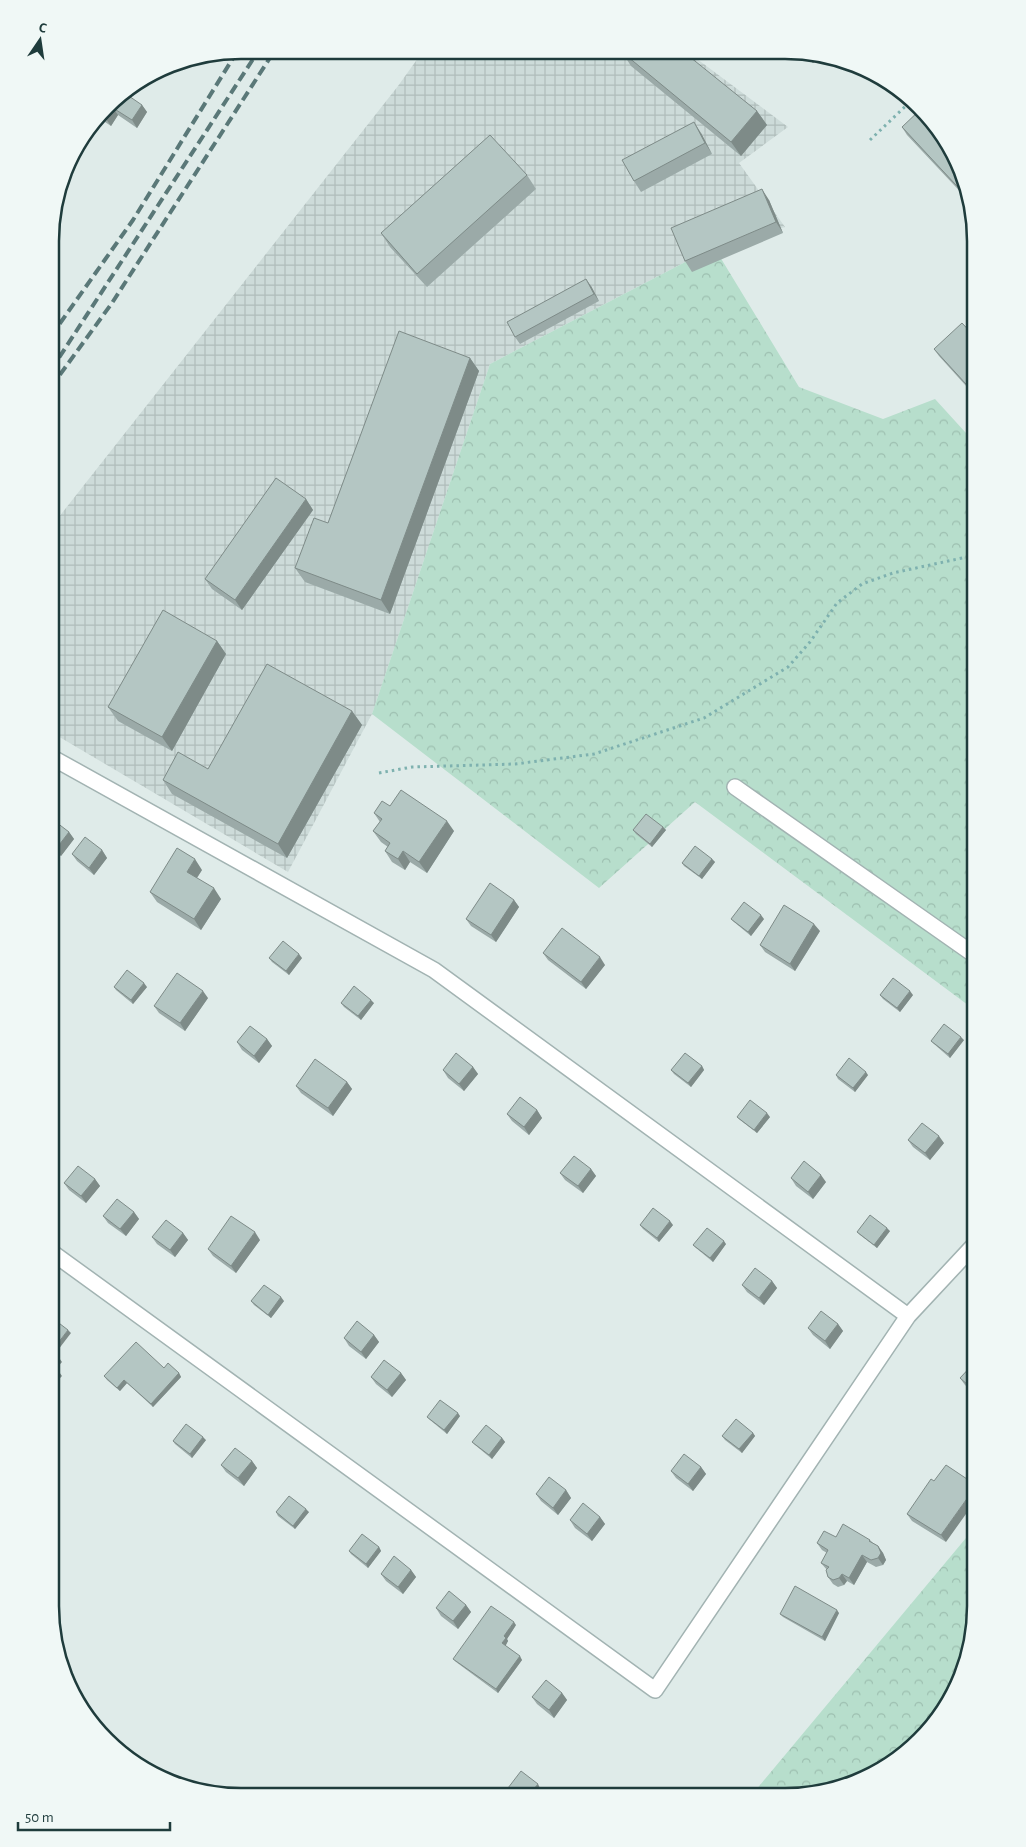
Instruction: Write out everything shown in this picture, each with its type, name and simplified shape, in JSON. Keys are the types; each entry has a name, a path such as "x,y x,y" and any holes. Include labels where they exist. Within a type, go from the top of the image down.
{"street":[{"path":"59,761 434,970 908,1316"},
{"path":"735,787 967,950"},
{"path":"59,1259 655,1690 908,1316 967,1253"}],"path":[{"path":"870,140 906,105"},
{"path":"379,773 412,767 515,764 594,754 704,718 788,667 810,642 837,603 862,584 893,573 967,557"}],"shaded area":[{"path":"417,59 697,59 788,127 739,163 785,227 714,247 490,364 372,714 288,872 59,737 59,517"}],"green space":[{"path":"714,247 799,387 883,419 935,399 967,434 967,1004 695,802 599,888 372,714 490,364"},
{"path":"967,1537 967,1618 964,1642 958,1665 949,1687 930,1717 896,1751 866,1770 844,1779 809,1787 758,1788"}],"building":[{"path":"630,59 692,59 757,111 731,142"},
{"path":"129,96 142,105 132,120 115,109"},
{"path":"916,114 930,130 949,160 960,189 902,127"},
{"path":"694,122 705,143 634,181 622,160"},
{"path":"490,135 527,175 417,274 381,233"},
{"path":"762,189 776,222 685,261 671,228"},
{"path":"586,279 594,294 515,337 507,322"},
{"path":"962,323 967,328 967,385 934,349"},
{"path":"399,331 470,358 381,600 295,568 314,518 328,523"},
{"path":"276,478 306,499 235,600 205,579"},
{"path":"163,610 217,641 162,737 108,707"},
{"path":"267,664 352,711 278,844 163,780 178,752 208,769"},
{"path":"401,790 447,821 419,862 403,851 398,859 385,851 390,843 373,831 382,819 374,813 382,801 390,806"},
{"path":"646,814 663,827 650,844 633,830"},
{"path":"59,824 69,832 59,845"},
{"path":"85,837 102,850 89,868 72,854"},
{"path":"695,846 712,859 699,876 682,863"},
{"path":"177,848 195,859 187,872 214,888 194,919 150,892"},
{"path":"490,883 514,900 491,935 466,919"},
{"path":"744,902 761,915 748,932 731,919"},
{"path":"784,905 814,924 790,964 760,945"},
{"path":"562,928 600,957 581,982 543,953"},
{"path":"283,941 299,954 286,971 269,958"},
{"path":"127,970 144,983 131,1000 114,987"},
{"path":"177,973 203,991 180,1023 154,1006"},
{"path":"893,978 910,991 897,1008 880,995"},
{"path":"354,986 371,1000 358,1016 341,1003"},
{"path":"944,1024 961,1037 948,1054 931,1041"},
{"path":"250,1026 267,1039 254,1056 237,1042"},
{"path":"456,1053 473,1067 459,1084 443,1070"},
{"path":"685,1053 702,1066 688,1083 671,1070"},
{"path":"849,1058 866,1072 853,1088 836,1075"},
{"path":"315,1059 347,1082 328,1108 296,1086"},
{"path":"520,1097 537,1110 524,1127 507,1114"},
{"path":"750,1100 767,1113 754,1130 737,1117"},
{"path":"922,1123 939,1136 925,1153 908,1140"},
{"path":"574,1156 591,1169 578,1186 560,1173"},
{"path":"804,1161 821,1175 808,1192 791,1178"},
{"path":"78,1166 95,1179 81,1196 64,1183"},
{"path":"117,1199 134,1212 120,1229 103,1216"},
{"path":"653,1208 670,1221 657,1238 640,1225"},
{"path":"870,1215 887,1228 874,1245 857,1232"},
{"path":"231,1216 255,1232 231,1266 208,1249"},
{"path":"166,1220 183,1233 170,1250 152,1237"},
{"path":"707,1228 724,1241 710,1258 693,1245"},
{"path":"755,1268 772,1281 759,1298 742,1285"},
{"path":"264,1285 281,1297 268,1315 251,1301"},
{"path":"821,1311 838,1324 825,1341 808,1328"},
{"path":"357,1321 374,1335 361,1352 344,1338"},
{"path":"59,1323 68,1330 59,1342"},
{"path":"136,1342 164,1368 168,1363 179,1373 151,1404 124,1380 117,1388 104,1376"},
{"path":"384,1360 401,1373 387,1390 371,1377"},
{"path":"967,1371 967,1384 960,1378"},
{"path":"440,1400 458,1413 444,1430 427,1417"},
{"path":"736,1419 753,1433 739,1449 722,1436"},
{"path":"186,1424 203,1437 190,1454 173,1441"},
{"path":"486,1425 502,1438 489,1455 472,1442"},
{"path":"235,1448 252,1461 238,1478 221,1465"},
{"path":"684,1454 701,1467 688,1484 671,1471"},
{"path":"946,1465 967,1479 967,1499 941,1535 907,1514 931,1479 934,1481"},
{"path":"549,1477 566,1490 553,1508 536,1494"},
{"path":"289,1496 306,1509 293,1526 276,1512"},
{"path":"583,1503 600,1517 587,1534 570,1520"},
{"path":"843,1524 878,1546 881,1553 878,1558 871,1560 862,1555 849,1578 842,1574 839,1578 833,1580 828,1577 826,1570 829,1567 821,1563 828,1550 817,1543 824,1531 836,1537"},
{"path":"362,1534 379,1547 366,1564 349,1551"},
{"path":"394,1556 411,1570 398,1587 381,1574"},
{"path":"795,1586 837,1610 822,1637 780,1614"},
{"path":"449,1591 466,1605 453,1621 436,1608"},
{"path":"491,1606 514,1622 504,1636 506,1638 502,1643 520,1656 496,1689 453,1659"},
{"path":"546,1680 562,1693 549,1710 532,1697"},
{"path":"521,1771 538,1784 535,1788 508,1788"}],"railway":[{"path":"59,325 133,220 232,59"},
{"path":"59,358 253,59"},
{"path":"59,376 112,303 269,59"}]}
